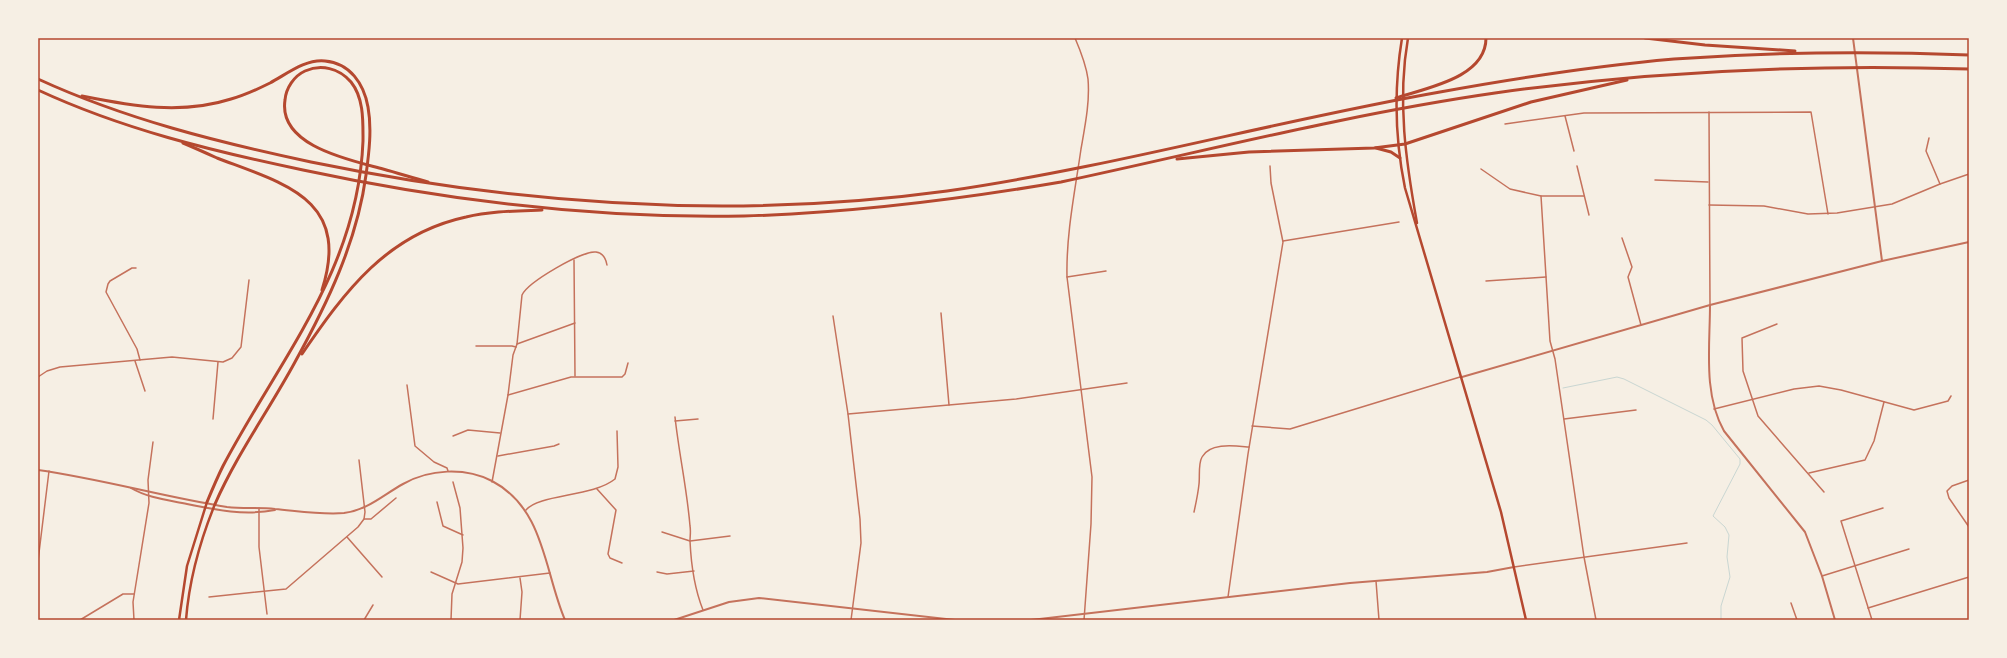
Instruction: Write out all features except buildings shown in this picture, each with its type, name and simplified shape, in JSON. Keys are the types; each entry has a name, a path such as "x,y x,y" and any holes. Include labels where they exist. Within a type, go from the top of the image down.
{"highway":[{"path":"1386,102 1454,78 1471,69 1484,52 1486,38"},
{"path":"1644,38 1705,45 1808,52 1969,55"},
{"path":"38,79 133,117 196,136 279,155 442,186 553,199 658,205 770,205 904,196 1061,172 1386,102 1493,83 1604,67 1669,60 1808,52"},
{"path":"74,94 140,107 175,108 199,106 219,103 243,95 307,63 328,61 348,69 362,87 369,114 369,148 361,203 350,243 337,276 295,363"},
{"path":"174,140 268,162 388,187 454,197 552,209 650,215 742,216 870,209 944,201 1009,191 1165,160 1330,123 1438,102 1541,87 1642,77 1798,68 1870,67 1969,70"},
{"path":"207,502 229,455 290,354 329,280 344,241 355,201 362,148 361,105 356,90 350,81 338,71 324,68 312,69 297,76 288,90 284,106 289,123 303,138 314,146 341,157 442,186"},
{"path":"1165,160 1249,152 1374,148 1405,144 1530,102 1642,77"},
{"path":"38,90 94,113 174,140 272,178 294,189 310,203 322,221 330,249 328,268 319,299"},
{"path":"1374,148 1391,152 1400,158"},
{"path":"215,504 238,457 295,363 342,298 358,279 383,256 408,239 440,224 466,217 491,213 552,209"}],"main road":[{"path":"1402,38 1398,80 1397,124 1400,158 1405,188 1501,512 1526,620"},
{"path":"1408,38 1404,79 1403,123 1408,176 1419,236"},
{"path":"178,620 187,566 207,502"},
{"path":"186,620 194,570 215,504"}],"street":[{"path":"1075,38 1084,59 1088,80 1087,113 1068,240 1067,277 1092,477 1091,524 1084,620"},
{"path":"1853,39 1882,261"},
{"path":"1708,112 1710,382 1714,409 1724,431 1805,532 1822,576 1835,620"},
{"path":"1505,124 1584,113 1811,112 1828,214"},
{"path":"1565,116 1574,151"},
{"path":"1929,138 1926,151 1940,184"},
{"path":"1228,597 1252,426 1283,242 1271,183 1270,166"},
{"path":"1577,166 1589,215"},
{"path":"1481,169 1510,189 1541,196 1584,196"},
{"path":"1708,205 1764,206 1808,214 1828,214 1892,204 1940,184 1969,174"},
{"path":"1656,180 1708,182"},
{"path":"1541,196 1550,341 1564,419 1584,557 1596,620"},
{"path":"1283,242 1399,222"},
{"path":"1622,238 1632,267 1628,277 1641,325"},
{"path":"1252,426 1290,429 1710,305 1882,261 1969,242"},
{"path":"492,482 498,456 500,433 517,344 521,297 523,292 543,275 588,253 598,252 604,257 607,266"},
{"path":"574,260 575,376"},
{"path":"136,268 132,268 110,281 106,292 137,349 140,360"},
{"path":"1067,277 1106,270"},
{"path":"1486,281 1546,277"},
{"path":"38,377 47,371 60,367 180,357 218,362 232,358 241,347 250,280"},
{"path":"941,313 950,405"},
{"path":"833,316 848,414 860,519 861,543 851,620"},
{"path":"517,344 575,323"},
{"path":"1777,324 1742,338 1742,366 1751,399 1759,419 1809,473 1824,492"},
{"path":"476,346 516,347"},
{"path":"135,361 145,392"},
{"path":"213,419 218,362"},
{"path":"508,395 575,376 622,377 625,374 628,363"},
{"path":"848,414 1016,400 1127,383"},
{"path":"407,385 415,446 434,462 447,468 448,472"},
{"path":"1714,409 1803,387 1819,386 1842,390 1918,410 1948,401 1951,396"},
{"path":"1809,473 1865,460 1874,441 1884,402"},
{"path":"1564,419 1636,410"},
{"path":"675,417 680,462 687,501 694,571 703,610"},
{"path":"675,421 698,419"},
{"path":"453,436 460,432 472,429 500,433"},
{"path":"526,510 537,503 596,489 615,479 618,473 617,431"},
{"path":"134,620 134,594 149,496 148,480 153,442"},
{"path":"498,456 559,444"},
{"path":"1194,512 1199,487 1201,461 1204,454 1209,450 1225,446 1249,447"},
{"path":"359,460 364,520"},
{"path":"38,470 82,476 130,488 240,508 328,513 348,512 364,508 414,478 431,473 448,472 471,474 492,482 513,497 526,510 535,527 565,620"},
{"path":"38,561 49,471"},
{"path":"1969,480 1952,486 1947,491 1949,498 1969,527"},
{"path":"451,620 451,599 454,583 462,562 463,534 460,508 453,482"},
{"path":"130,488 149,496 204,508 236,513 278,509"},
{"path":"596,489 616,510 608,554 610,558 622,564"},
{"path":"209,597 283,590 290,586 347,537 364,520 372,519 396,498"},
{"path":"437,502 443,526 463,534"},
{"path":"259,508 258,547 267,614"},
{"path":"1872,620 1841,520 1883,508"},
{"path":"662,532 690,541 730,536"},
{"path":"347,537 382,577"},
{"path":"1031,620 1376,581 1487,572 1687,543"},
{"path":"1822,576 1909,549"},
{"path":"657,572 667,574 694,571"},
{"path":"431,572 458,584 520,578 550,573"},
{"path":"1868,608 1969,577"},
{"path":"520,578 522,592 520,620"},
{"path":"1376,581 1379,620"},
{"path":"80,620 123,594 134,594"},
{"path":"674,620 736,600 759,598 955,620"},
{"path":"1791,603 1797,620"},
{"path":"364,620 373,605"}],"waterway":[{"path":"1563,388 1617,377 1624,379 1706,420 1712,425 1740,459 1740,464 1713,516 1725,527 1729,535 1727,557 1730,577 1721,606 1721,620"}]}
